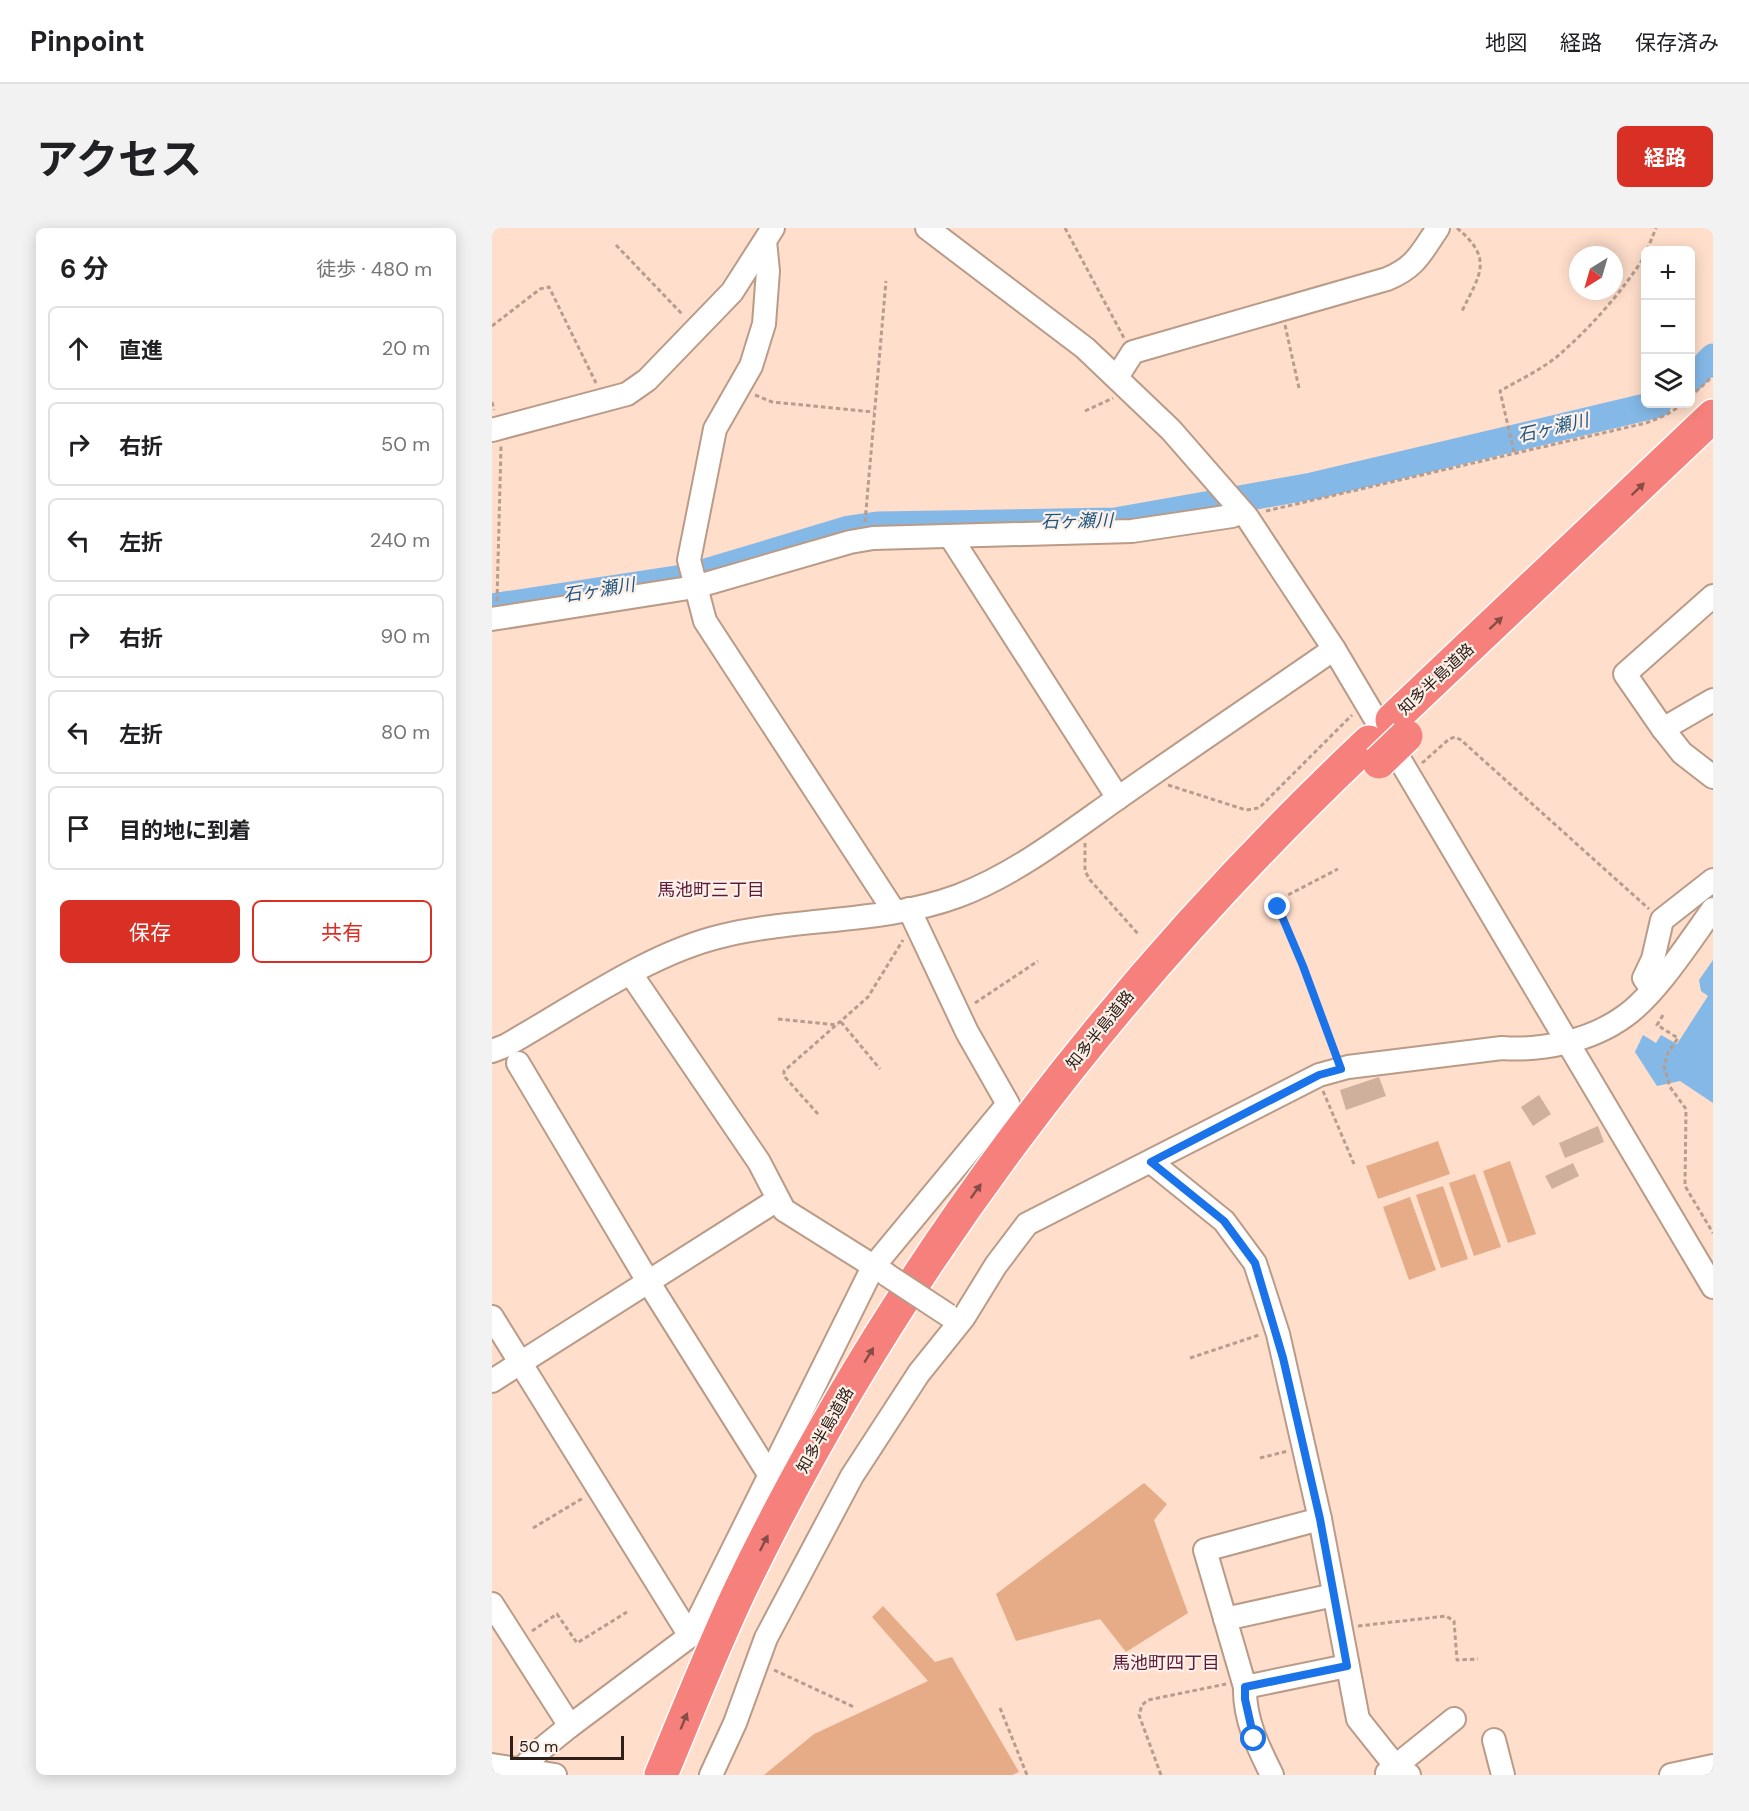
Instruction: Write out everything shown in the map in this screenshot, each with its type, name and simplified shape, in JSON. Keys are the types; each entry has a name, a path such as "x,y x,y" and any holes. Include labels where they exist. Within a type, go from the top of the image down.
{"highway":[{"name":"知多半島道路","path":"661,1775 741,1589 792,1488 896,1308 954,1221 1021,1128 1113,1012 1200,913 1291,818 1374,752 1713,416"},
{"name":"知多半島道路","path":"1399,728 1713,446"},
{"name":"知多半島道路","path":"684,1775 743,1639 813,1498 909,1329 971,1234 1038,1141 1130,1026 1209,935 1304,835 1374,752"}],"street":[{"path":"927,228 1085,348 1122,381 1171,430 1244,514 1334,649 1364,704 1569,1041 1713,1287"},
{"path":"1122,381 1133,352 1387,279 1407,271 1415,263 1438,228"},
{"path":"495,429 627,394 647,380 732,292 769,235"},
{"path":"518,1773 570,1726 690,1636 769,1474 880,1271 1008,1104 906,915 705,621 689,560 715,429 751,366 764,324 769,235"},
{"path":"494,609 694,578 873,538 1132,531 1244,514"},
{"path":"950,536 1118,798"},
{"path":"1713,596 1625,674 1682,753 1713,777"},
{"path":"492,1051 506,1046 631,974 690,945 749,930 906,915 980,886 1077,826 1334,649"},
{"path":"1663,729 1711,704"},
{"path":"1652,989 1644,978 1653,959 1662,920 1713,880"},
{"path":"711,1775 766,1638 852,1476 956,1316 1027,1224 1317,1076 1341,1069 1502,1048 1526,1050 1569,1041 1624,1017 1652,989 1713,909"},
{"path":"631,974 759,1162 784,1210 956,1316"},
{"path":"518,1063 649,1283 769,1474"},
{"path":"1151,1162 1224,1221 1255,1263 1276,1330 1304,1447 1358,1719 1396,1772 1454,1719"},
{"path":"492,1381 777,1200"},
{"path":"492,1317 690,1636"},
{"path":"1272,1775 1254,1739 1244,1684 1205,1550 1320,1519"},
{"path":"1225,1619 1334,1595"},
{"path":"492,1604 570,1726"},
{"path":"1244,1684 1347,1666"},
{"path":"1494,1740 1503,1775"},
{"path":"492,1766 518,1773 555,1775"},
{"path":"1671,1775 1713,1766"}],"path":[{"path":"1065,228 1133,352"},
{"path":"1457,228 1478,248 1481,261 1478,278 1462,311"},
{"path":"1648,246 1656,228"},
{"path":"616,245 697,328"},
{"path":"1515,452 1500,391 1557,356 1603,310 1641,259"},
{"path":"865,519 886,281"},
{"path":"492,326 540,289 549,288 604,401"},
{"path":"1283,309 1287,345 1299,388"},
{"path":"1695,393 1713,376"},
{"path":"1085,411 1118,395 1122,381"},
{"path":"740,386 772,402 874,412"},
{"path":"492,402 495,429 494,609"},
{"path":"1244,514 1646,423 1677,408"},
{"path":"1151,775 1161,783 1246,810 1259,808 1327,737 1364,704"},
{"path":"1408,777 1443,743 1455,737 1461,740 1662,920"},
{"path":"1077,826 1085,838 1085,871 1090,880 1139,935"},
{"path":"1338,869 1284,897 1278,907 1311,986 1341,1069"},
{"path":"818,1114 784,1076 784,1071 876,987 896,949 906,915"},
{"path":"958,1015 1038,961"},
{"path":"1663,1015 1657,1025 1678,1038 1668,1053 1664,1066 1670,1087 1686,1109 1685,1186 1713,1233"},
{"path":"778,1019 839,1023 880,1069"},
{"path":"1317,1076 1354,1164"},
{"path":"1190,1358 1276,1330"},
{"path":"1260,1458 1304,1447"},
{"path":"533,1528 598,1488"},
{"path":"515,1641 557,1614 577,1643 627,1612"},
{"path":"1340,1628 1446,1616 1454,1621 1457,1660 1478,1659"},
{"path":"757,1664 854,1707"},
{"path":"1161,1775 1139,1716 1142,1705 1148,1700 1244,1684"},
{"path":"1000,1708 1027,1775"}],"shaded area":[{"path":"1438,1141 1450,1174 1378,1199 1366,1166"},
{"path":"1510,1161 1536,1234 1508,1243 1483,1171"},
{"path":"1475,1174 1501,1247 1474,1256 1449,1183"},
{"path":"1443,1186 1468,1259 1441,1268 1416,1195"},
{"path":"1410,1197 1436,1270 1409,1280 1383,1207"},
{"path":"1144,1483 1167,1504 1154,1520 1188,1613 1126,1652 1100,1619 1016,1641 996,1594"},
{"path":"883,1606 935,1662 952,1657 1019,1772 1012,1775 764,1775 814,1734 928,1681 872,1617"}],"water":[{"path":"1713,960 1713,1103 1680,1081 1657,1086 1635,1052 1643,1035 1656,1043 1661,1035 1677,1044 1708,996 1701,991 1699,980"}],"building":[{"path":"1379,1077 1386,1096 1346,1110 1340,1090"},
{"path":"1539,1095 1551,1114 1533,1126 1521,1107"},
{"path":"1598,1126 1604,1142 1565,1158 1559,1143"},
{"path":"1573,1163 1579,1176 1552,1189 1545,1176"}],"waterway":[{"name":"石ヶ瀬川","path":"1695,375 1713,357"},
{"name":"石ヶ瀬川","path":"492,607 689,577 849,529 877,525 1115,521 1312,486 1641,408"}],"district":[{"name":"馬池町三丁目","path":"711,890"},
{"name":"馬池町四丁目","path":"1166,1663"}],"route":[{"path":"1254,1739 1245,1699 1245,1687 1347,1666 1320,1519 1278,1334 1255,1263 1224,1221 1151,1162 1319,1075 1341,1069 1303,966 1278,907"}]}
